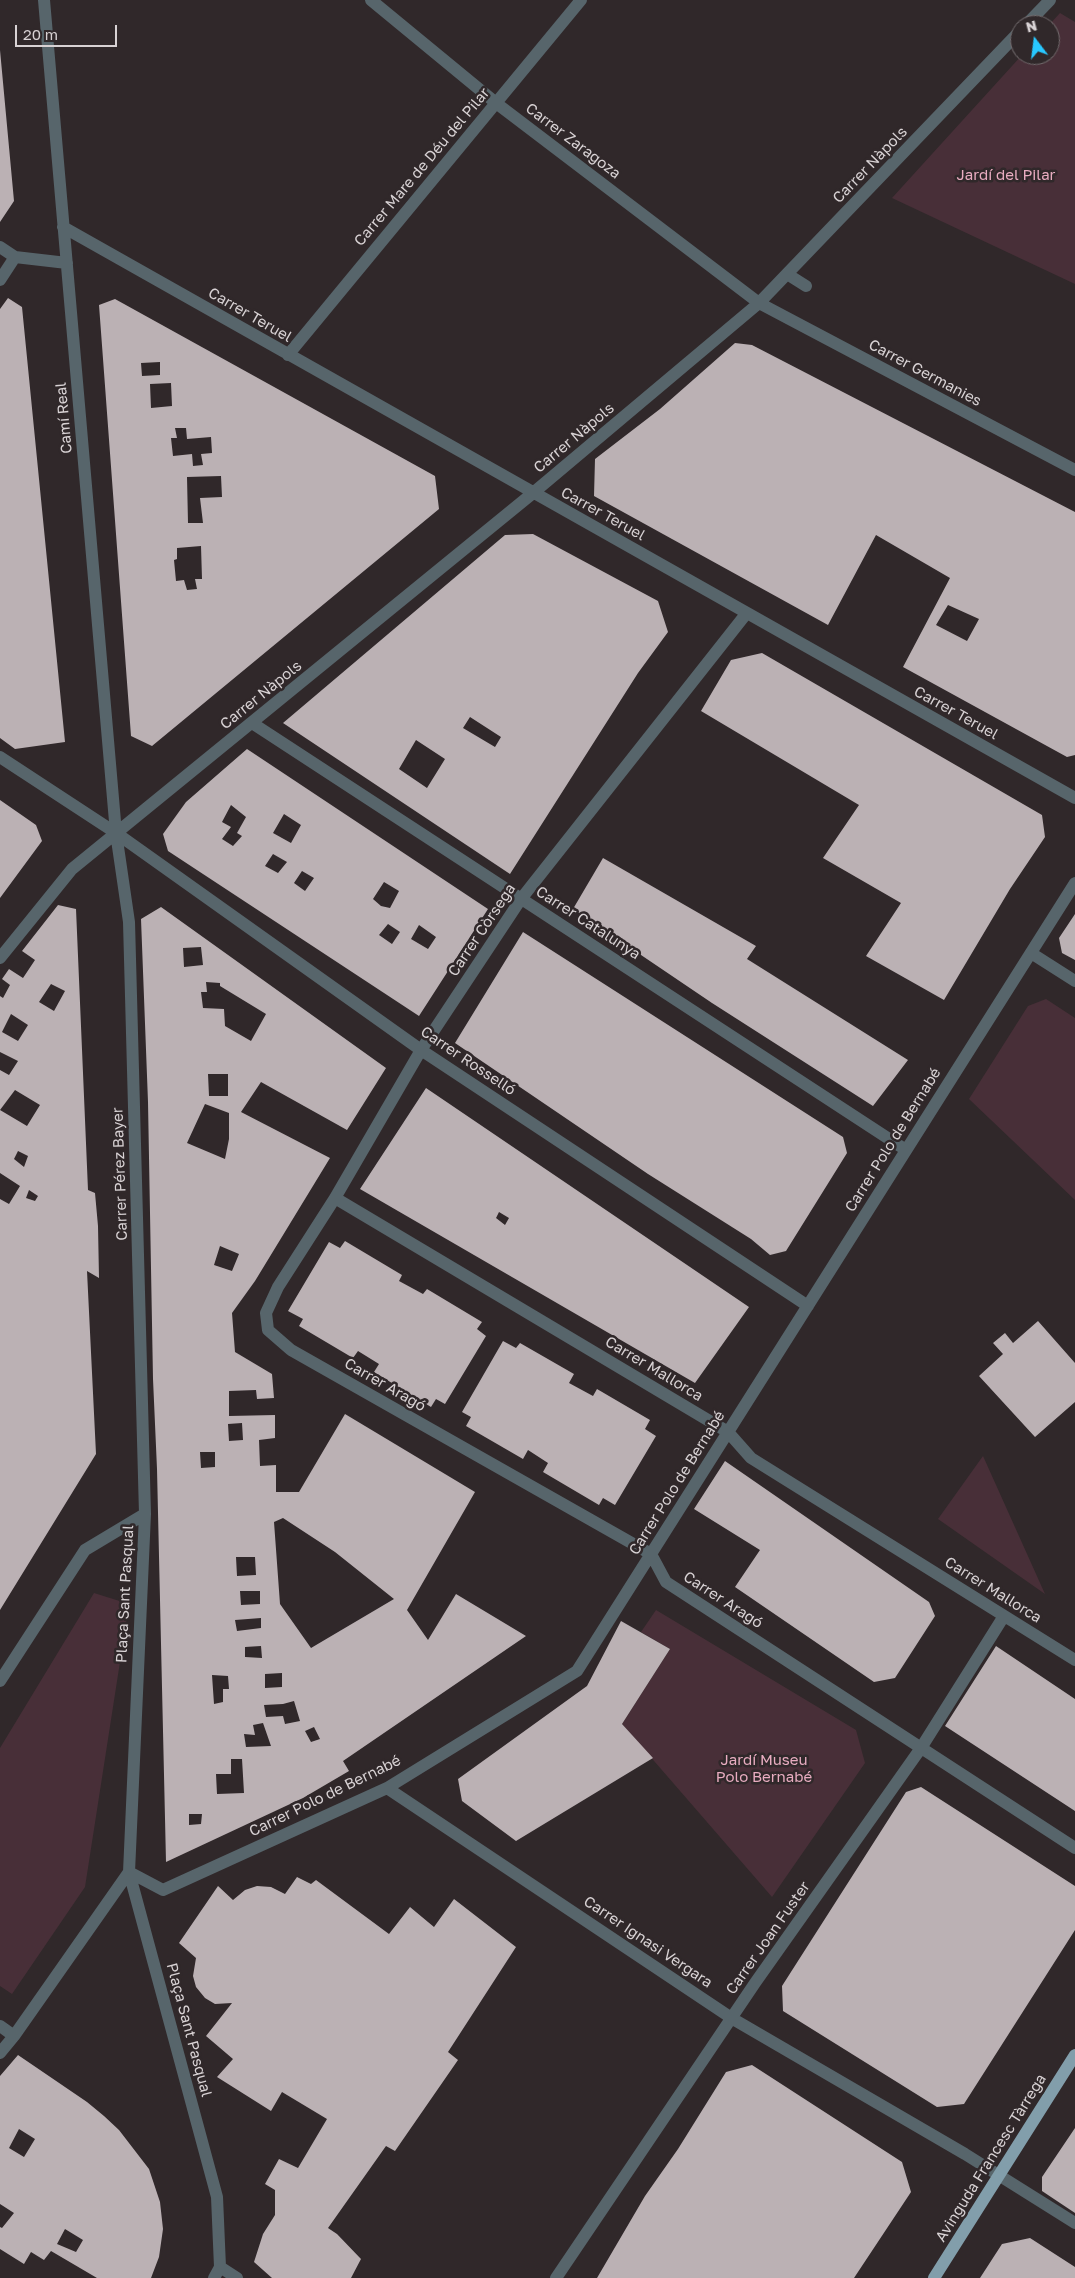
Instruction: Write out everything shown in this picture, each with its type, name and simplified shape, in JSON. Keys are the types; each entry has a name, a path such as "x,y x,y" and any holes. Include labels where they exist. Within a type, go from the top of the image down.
{"main road":[{"name":"Avinguda Francesc Tàrrega","path":"934,2278 1075,2055"}],"street":[{"name":"Camí Real","path":"44,0 116,833"},
{"name":"Carrer Zaragoza","path":"371,0 496,103 759,304"},
{"name":"Carrer Mare de Déu del Pilar","path":"288,355 581,0"},
{"path":"1036,15 1050,0"},
{"name":"Carrer Nàpols","path":"0,958 72,869 533,494 759,304 1010,41"},
{"name":"Carrer Teruel","path":"63,227 533,494 1075,798"},
{"path":"0,247 15,257 67,263"},
{"path":"0,280 15,257"},
{"path":"787,274 806,286"},
{"name":"Carrer Germanies","path":"759,304 1075,470"},
{"name":"Carrer Còrsega","path":"278,1287 335,1198 421,1050 521,899 746,614"},
{"name":"Carrer Catalunya","path":"252,723 906,1150"},
{"name":"Carrer Rosselló","path":"0,757 116,833 421,1050 808,1306"},
{"name":"Carrer Pérez Bayer","path":"116,833 129,922 145,1514"},
{"name":"Carrer Polo de Bernabé","path":"128,1872 163,1890 387,1788 577,1671 1075,883"},
{"path":"1031,953 1075,981"},
{"name":"Carrer Mallorca","path":"335,1198 728,1432 751,1458 1075,1660"},
{"name":"Carrer Aragó","path":"278,1287 266,1313 268,1330 292,1350 651,1554 666,1582 1075,1848"},
{"name":"Plaça Sant Pasqual","path":"0,1681 85,1550 145,1514"},
{"name":"Plaça Sant Pasqual","path":"145,1514 128,1872 217,2197 217,2273"},
{"name":"Carrer Joan Fuster","path":"556,2278 921,1748 1004,1616"},
{"name":"Carrer Ignasi Vergara","path":"387,1788 733,2019 999,2175 1075,2223"},
{"path":"0,2053 14,2036 128,1872"},
{"path":"0,2026 14,2036"},
{"path":"217,2273 237,2278"}],"green space":[{"name":"Jardí del Pilar","path":"1060,13 1075,22 1075,284 892,198 1013,65 1060,65 1060,15 1058,15"},
{"path":"1046,999 1075,1018 1075,1200 969,1099 1028,1006"},
{"path":"983,1456 1045,1594 938,1519"},
{"path":"94,1593 129,1604 85,1887 12,1994 0,1986 0,1748"},
{"name":"Jardí Museu Polo Bernabé","path":"656,1610 856,1730 865,1763 772,1897 622,1724 670,1649 641,1632"}],"building":[{"path":"0,50 14,201 0,222"},
{"path":"8,298 22,307 65,742 15,749 0,738 0,309"},
{"path":"115,299 435,476 439,509 152,746 131,736 99,305","holes":["160,362 160,375 142,376 141,363","171,383 172,406 151,408 150,384","175,428 186,428 187,439 211,437 212,453 201,454 203,465 193,466 192,454 173,456 171,438 177,438","221,476 222,497 200,498 203,523 188,523 187,477","201,546 202,579 195,579 197,589 187,590 184,580 176,581 174,560 177,559 177,548"]},
{"path":"735,343 752,345 1075,512 1075,755 1067,757 903,667 950,578 876,535 828,625 594,496 595,459 660,409","holes":["948,605 979,619 967,641 936,625"]},
{"path":"533,534 658,601 668,632 638,673 510,874 283,723 505,535","holes":["470,717 501,737 495,747 463,728","416,740 445,759 427,788 399,769"]},
{"path":"762,653 1042,815 1045,837 1010,889 944,1000 866,956 901,903 823,858 859,805 701,711 731,660"},
{"path":"247,749 488,909 419,1016 168,851 163,834 186,802","holes":["231,805 246,817 237,833 242,836 233,846 222,839 231,827 222,822","284,814 301,825 291,843 273,833","273,854 287,862 278,873 265,866","302,871 314,878 305,891 294,883","384,882 399,891 390,908 381,906 373,899","388,924 400,932 392,944 379,935","419,925 436,937 428,949 411,939"]},
{"path":"0,800 36,825 42,841 0,898"},
{"path":"603,858 756,946 747,959 908,1060 873,1106 712,1003 573,909"},
{"path":"58,905 76,909 88,1190 95,1193 98,1226 99,1278 87,1271 96,1454 0,1610 0,1199 9,1204 20,1186 0,1173 0,1110 0,1070 9,1075 18,1061 0,1052 0,996 3,998 10,985 2,979 9,969 23,978 35,960 22,951","holes":["51,984 65,991 54,1011 39,1002","11,1014 28,1025 18,1041 2,1032","15,1090 40,1105 27,1126 0,1110","18,1151 28,1156 24,1167 14,1159","29,1190 38,1196 35,1201 26,1198"]},
{"path":"161,907 386,1068 347,1130 261,1082 241,1112 330,1158 255,1281 232,1313 235,1352 272,1374 274,1398 257,1399 256,1390 229,1391 229,1416 275,1415 275,1438 259,1440 260,1466 276,1465 276,1492 299,1492 345,1414 475,1492 407,1610 428,1640 456,1594 526,1636 343,1761 349,1771 303,1798 166,1862 157,1469 153,1379 148,1102 141,919","holes":["201,947 203,965 184,967 183,948","206,982 220,983 220,986 266,1014 251,1041 225,1026 224,1009 203,1008 201,992 207,992","208,1074 228,1074 228,1096 209,1096","205,1104 229,1113 229,1139 225,1159 187,1143","220,1246 239,1254 232,1271 214,1265","242,1423 243,1440 229,1441 228,1424","200,1452 215,1452 215,1467 201,1468","283,1518 335,1552 394,1599 311,1648 280,1604 274,1522","236,1557 255,1557 256,1575 237,1576","240,1591 260,1591 260,1604 241,1605","261,1618 261,1628 237,1631 235,1620","261,1646 262,1658 245,1657 245,1647","282,1673 282,1687 265,1688 265,1674","212,1675 228,1676 229,1689 223,1689 223,1702 214,1704","294,1701 300,1721 285,1724 283,1716 266,1717 264,1705 283,1704","263,1723 271,1746 246,1747 244,1734 255,1735 253,1725","314,1727 320,1739 311,1742 305,1731","231,1759 242,1759 244,1793 217,1794 216,1774 231,1774","189,1814 202,1814 201,1824 189,1825"]},
{"path":"1075,914 1075,960 1062,953 1059,938"},
{"path":"523,932 843,1137 847,1153 786,1251 770,1255 751,1239 648,1174 455,1043"},
{"path":"426,1088 749,1307 695,1383 360,1189","holes":["499,1212 509,1218 505,1225 496,1218"]},
{"path":"345,1241 402,1275 399,1281 423,1294 427,1289 482,1322 477,1329 486,1336 445,1404 436,1399 431,1407 374,1372 379,1364 358,1351 353,1358 299,1326 303,1319 288,1311 329,1242 340,1248"},
{"path":"1038,1321 1075,1363 1075,1402 1035,1437 979,1376 1003,1354 993,1343 1005,1333 1013,1343"},
{"path":"503,1341 516,1348 520,1343 574,1374 569,1383 593,1396 597,1389 650,1420 645,1429 656,1436 615,1505 603,1498 599,1505 543,1472 548,1463 528,1450 523,1459 466,1426 471,1417 462,1412"},
{"path":"725,1461 929,1602 935,1616 895,1678 874,1682 735,1587 760,1550 694,1509"},
{"path":"621,1621 670,1649 622,1724 653,1758 516,1841 462,1801 458,1779 587,1686"},
{"path":"996,1646 1075,1699 1075,1811 945,1726"},
{"path":"921,1787 1075,1886 1075,1930 964,2104 937,2107 783,2011 782,1986 906,1792"},
{"path":"297,1877 311,1884 316,1880 389,1934 410,1907 434,1927 454,1899 516,1947 448,2052 458,2060 395,2151 386,2146 328,2228 337,2234 361,2259 351,2278 272,2278 254,2262 263,2234 275,2215 275,2190 265,2184 279,2159 298,2168 327,2119 282,2092 271,2111 217,2077 233,2059 206,2036 232,2003 215,2004 205,1998 196,1987 193,1976 196,1958 179,1943 218,1886 233,1900 245,1890 257,1886 271,1887 285,1894"},
{"path":"18,2055 87,2102 104,2116 119,2130 149,2169 160,2202 163,2229 159,2257 151,2278 97,2278 51,2251 44,2260 31,2252 24,2264 0,2249 0,2227 2,2228 14,2213 0,2204 0,2076","holes":["19,2129 35,2139 24,2157 9,2148","65,2229 83,2240 76,2252 57,2244"]},
{"path":"752,2065 902,2162 911,2192 854,2278 597,2278 645,2196 678,2149 726,2072"},
{"path":"1075,2128 1075,2213 1042,2191 1042,2177"},
{"path":"1030,2238 1075,2267 1075,2278 980,2278 1002,2244"}]}
